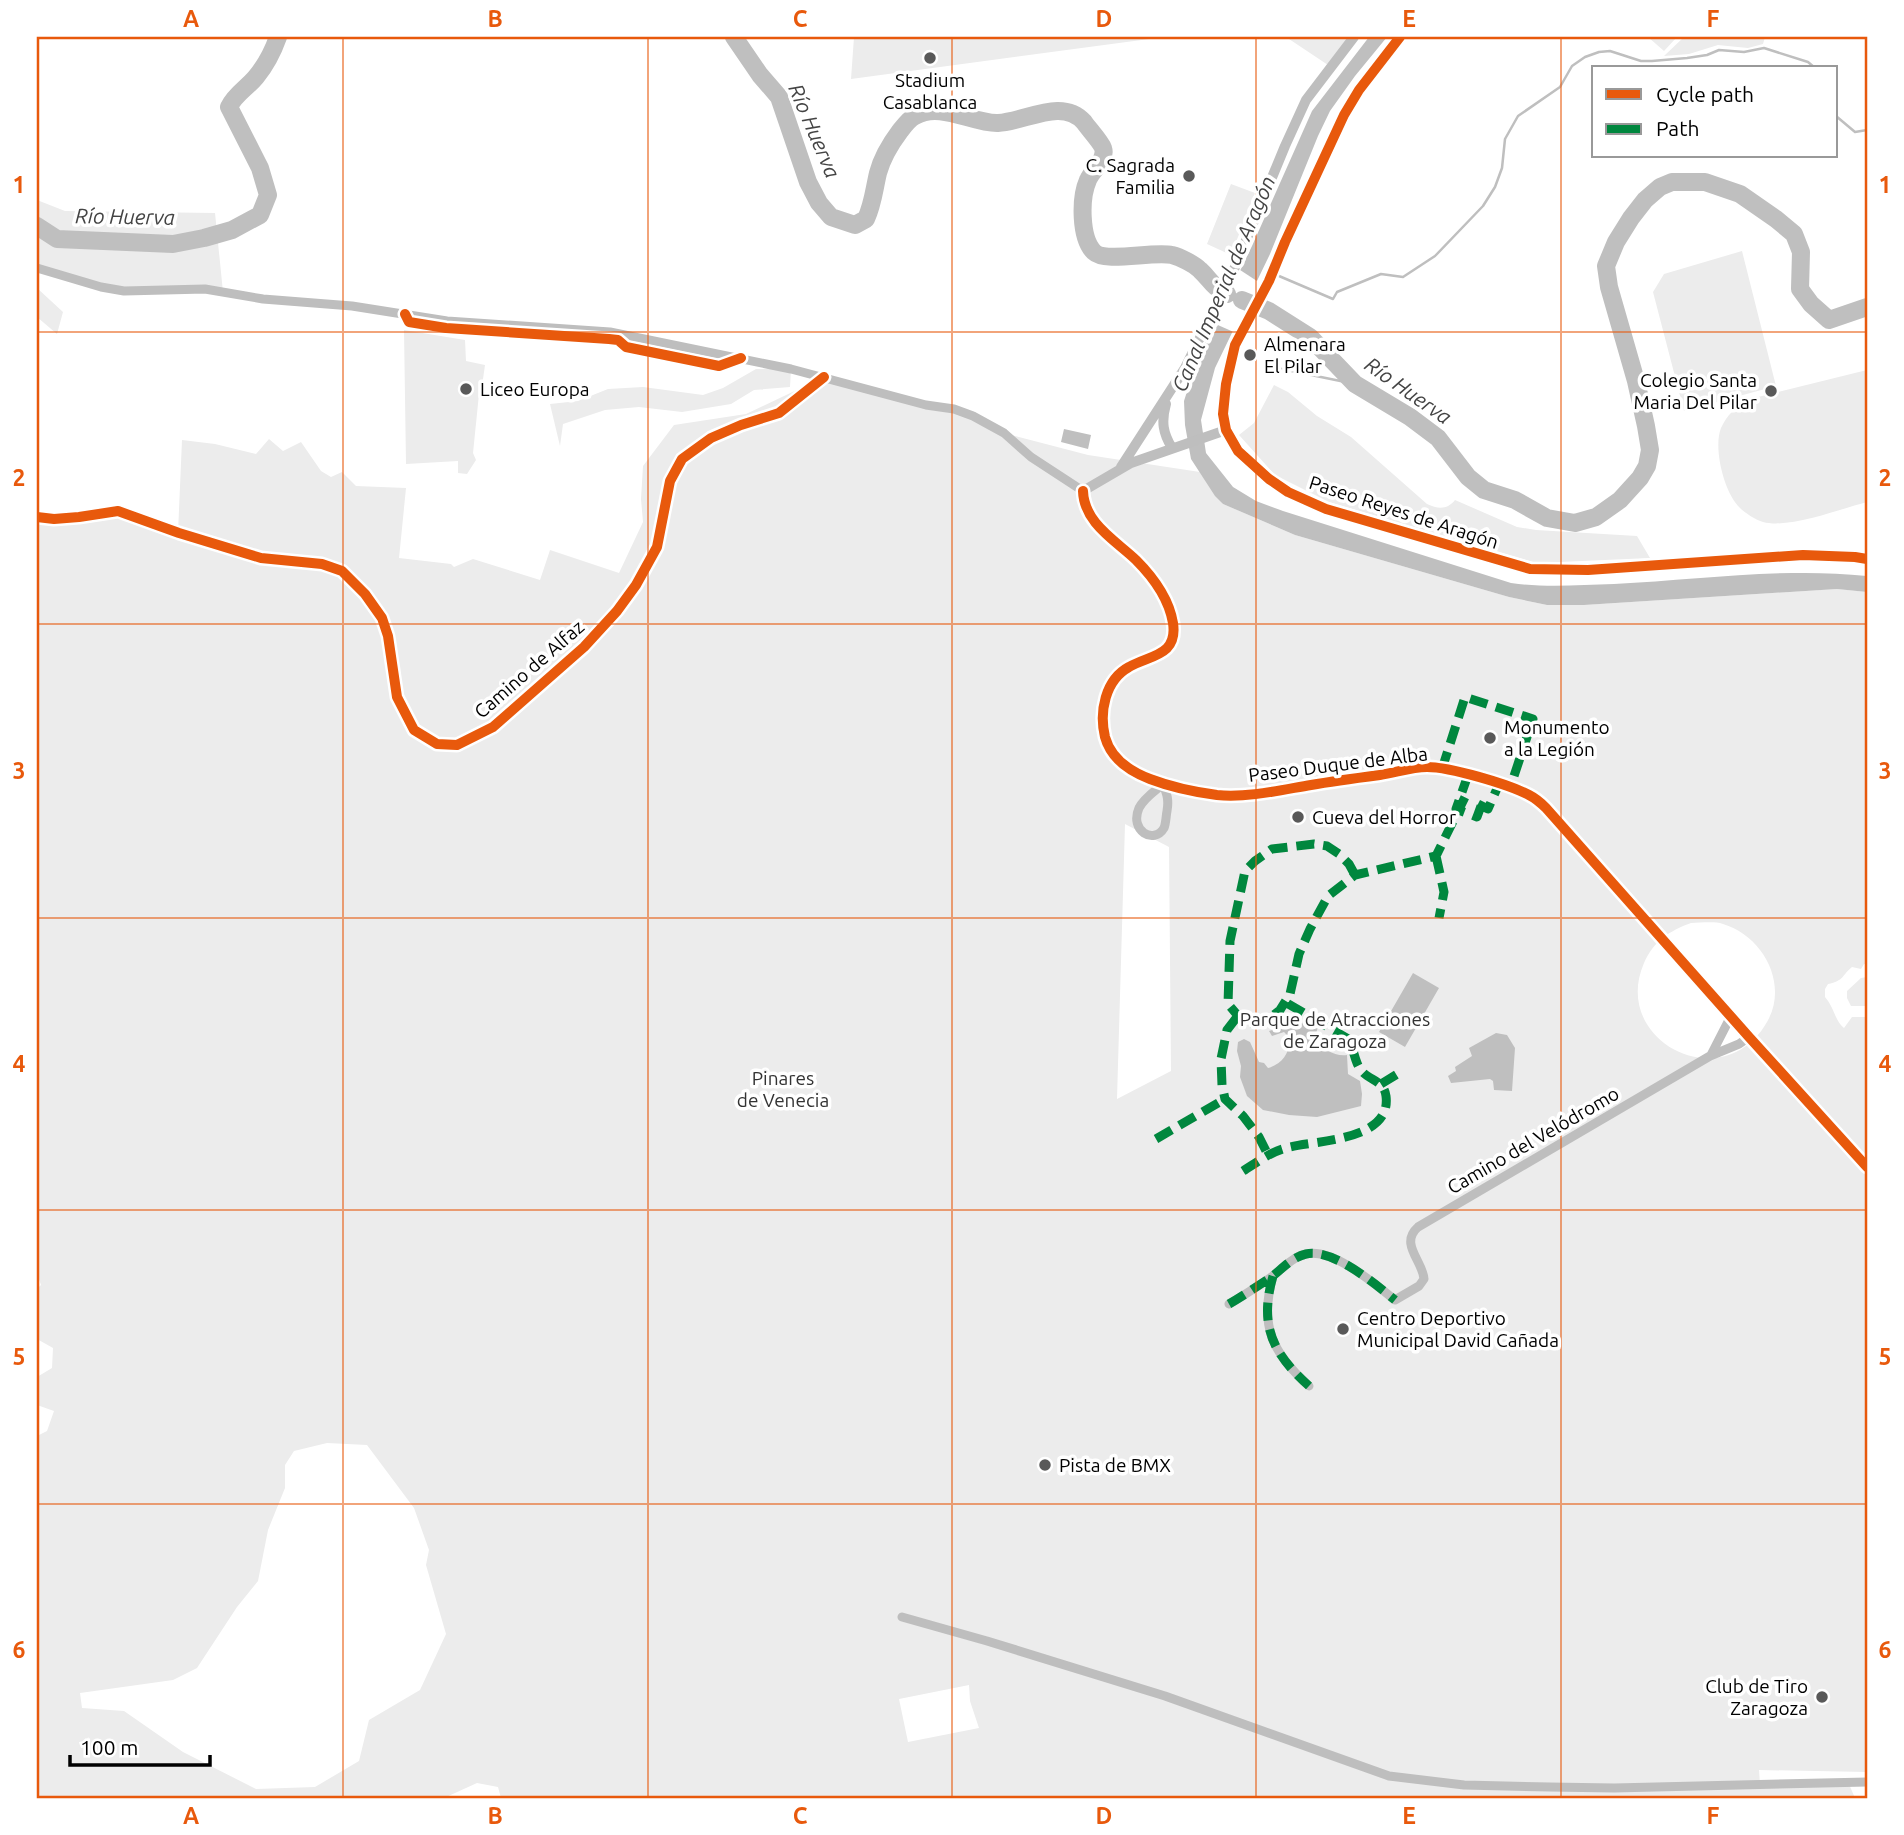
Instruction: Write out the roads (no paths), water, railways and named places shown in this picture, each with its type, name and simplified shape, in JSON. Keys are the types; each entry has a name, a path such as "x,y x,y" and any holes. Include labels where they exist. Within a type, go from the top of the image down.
{"street":[{"path":"1121,467 1185,368 1235,267 1306,100 1354,37"},
{"path":"37,268 124,291 205,289 263,299 352,306 447,321 601,331 741,358 926,405 954,409 973,416 1003,433 1031,457 1083,491 1121,467 1226,430 1223,414 1225,389 1232,355 1344,115 1359,90 1400,37"},
{"name":"Camino de Alfaz","path":"37,517 67,518 118,511 179,534 261,558 322,564 342,571 365,594 382,618 388,636 397,697 414,730 437,744 457,745 493,727 583,647 617,611 636,585 657,547 670,481 682,459 711,439 741,425 779,413 824,377"},
{"path":"1169,395 1164,410 1164,433 1177,446"},
{"name":"Paseo Reyes de Aragón","path":"1226,430 1238,451 1269,479 1307,501 1530,569 1588,570 1803,555 1867,559"},
{"name":"Paseo Duque de Alba","path":"1083,491 1086,506 1095,523 1146,571 1160,591 1174,628 1170,646 1156,656 1120,673 1109,688 1104,712 1105,736 1115,757 1132,771 1163,784 1219,795 1258,793 1426,767 1468,775 1532,796 1867,1167"},
{"path":"1163,784 1169,801 1163,829 1151,835 1141,831 1137,825 1140,808 1163,784"},
{"path":"1169,801 1183,789"},
{"path":"1710,1056 1731,1016"},
{"name":"Camino del Velódromo","path":"1273,1276 1289,1262 1307,1254 1324,1256 1358,1271 1395,1300 1419,1286 1424,1279 1423,1271 1410,1245 1415,1229 1710,1056 1749,1037"},
{"path":"1229,1304 1273,1276"},
{"path":"1273,1276 1267,1295 1267,1315 1272,1341 1289,1368 1310,1386"},
{"path":"902,1617 1166,1696 1389,1776 1464,1785 1614,1788 1867,1782"}],"waterway":[{"name":"Río Huerva","path":"37,226 57,239 173,244 232,230 260,215 268,195 260,168 229,107 234,98 263,68 278,37"},
{"name":"Río Huerva","path":"734,37 779,97 808,182 819,203 831,217 855,225 866,219 884,156 900,131 915,116 935,111 998,123 1065,111 1084,122 1100,142 1104,152 1088,180 1083,207 1086,237 1094,252 1108,257 1163,254 1175,256 1197,268 1227,294"},
{"path":"1279,276 1333,299 1337,292 1381,274 1403,277 1435,256 1483,206 1495,187 1502,168 1505,139 1518,116 1560,87 1572,66 1585,57 1610,51 1641,61 1652,61 1707,55 1719,50 1744,52 1764,48 1808,62 1813,66"},
{"path":"1838,118 1855,132 1867,130"},
{"name":"Río Huerva","path":"1242,300 1269,311 1310,337 1355,384 1410,417 1438,438 1468,477 1484,490 1515,500 1547,518 1575,523 1596,517 1620,500 1647,466 1650,450 1646,426 1609,287 1606,266 1616,242 1631,218 1660,187 1672,182 1705,182 1740,194 1794,234 1801,252 1800,289 1811,304 1829,320 1867,307"},
{"path":"1272,367 1355,384"}],"place":[{"name":"Stadium Casablanca","path":"930,58"},
{"name":"C. Sagrada Familia","path":"1189,176"},
{"name":"Almenara El Pilar","path":"1250,355"},
{"name":"Liceo Europa","path":"466,389"},
{"name":"Colegio Santa Maria Del Pilar","path":"1771,391"},
{"name":"Monumento a la Legión","path":"1490,738"},
{"name":"Cueva del Horror","path":"1298,817"},
{"name":"Centro Deportivo Municipal David Cañada","path":"1343,1329"},
{"name":"Pista de BMX","path":"1045,1465"},
{"name":"Club de Tiro Zaragoza","path":"1822,1697"}],"water label":[{"name":"Canal Imperial de Aragón","path":"1224,284"}],"park label":[{"name":"Parque de Atracciones de Zaragoza","path":"1335,1030"},
{"name":"Pinares de Venecia","path":"783,1089"}]}
